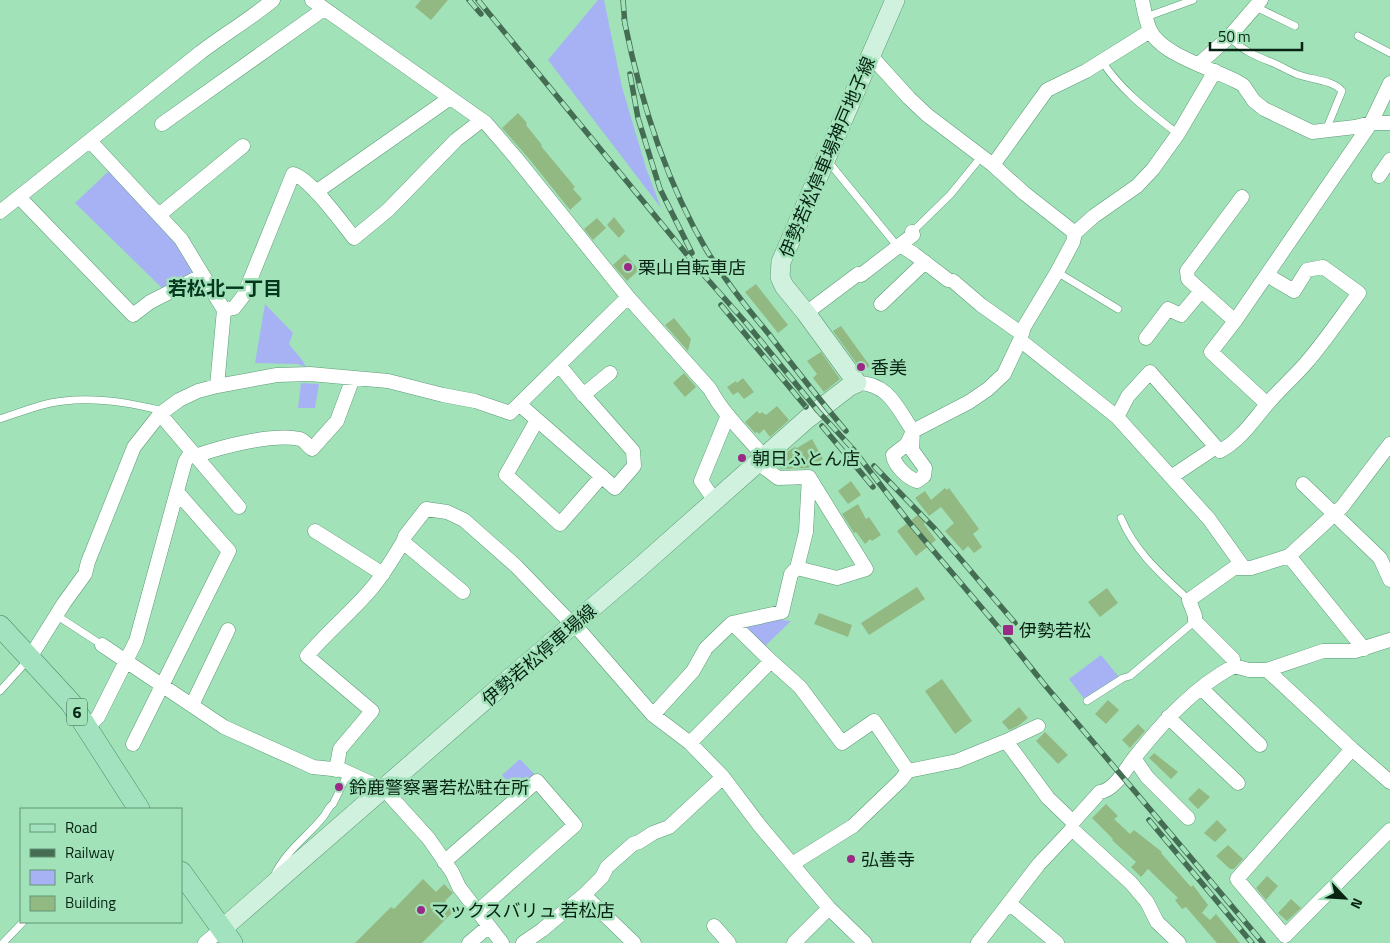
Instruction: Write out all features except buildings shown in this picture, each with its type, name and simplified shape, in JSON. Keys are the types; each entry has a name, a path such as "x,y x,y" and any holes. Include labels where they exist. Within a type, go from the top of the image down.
{"main road":[{"name":"伊勢若松停車場神戸地子線","path":"857,383 806,312 784,286 780,277 780,269 781,262 895,0"},
{"name":"伊勢若松停車場線","path":"217,939 272,885 516,672 574,625 831,399 857,383"},
{"name":"6","path":"0,626 71,703 139,808"},
{"path":"182,874 217,939"}],"street":[{"path":"0,212 201,52 255,15 273,0"},
{"path":"312,0 482,120 516,158 628,297 710,389 761,460 778,478 809,477"},
{"path":"1142,0 1150,31 1172,52 1242,85 1254,101 1264,109 1312,132 1355,127 1371,123 1390,123"},
{"path":"1199,64 1229,37 1259,2"},
{"path":"162,124 324,9"},
{"path":"987,161 1047,90 1086,71 1150,31"},
{"path":"871,56 927,116 987,161 1075,233"},
{"path":"857,383 876,386 886,392 913,431 969,402 988,389 1004,374 1024,327 1057,272 1073,242 1075,233 1094,216 1137,186 1153,169 1178,134 1215,71"},
{"path":"1267,404 1211,352 1235,321 1371,123 1390,83"},
{"path":"316,192 450,98"},
{"path":"224,310 234,308 244,295 293,174 298,175 316,192 354,238 388,210 456,140 482,120"},
{"path":"90,141 181,239 224,310 218,386"},
{"path":"158,215 243,146"},
{"path":"1379,176 1390,160"},
{"path":"19,197 133,315 150,302 203,275"},
{"path":"1235,321 1188,279 1188,271 1242,197"},
{"path":"806,312 858,274 861,275 913,235 912,232"},
{"path":"899,246 948,280 953,281 1117,417 1209,518 1244,568"},
{"path":"881,304 924,262"},
{"path":"1117,417 1128,396 1150,372 1220,451 1246,430 1267,404 1304,365 1341,320 1359,293 1323,267 1307,270 1294,291 1267,275"},
{"path":"1146,338 1168,309 1181,315 1201,291"},
{"path":"29,659 56,615 85,574 94,546 134,447 162,412 179,400 198,391 218,386 277,375 310,374 388,381 475,401 510,413 628,297"},
{"path":"520,404 616,488 634,466 634,451 583,395 559,365"},
{"path":"583,395 610,373"},
{"path":"87,728 98,717 136,641 185,462 193,454 221,447 282,438 302,439 312,449 337,421 352,378"},
{"path":"162,412 193,454 239,507"},
{"path":"715,500 701,481 728,415"},
{"path":"537,420 506,475 560,524 602,476"},
{"path":"1234,666 1233,659 1195,621 1189,600 1234,568 1251,568 1290,556 1342,507 1390,444"},
{"path":"1171,477 1216,447"},
{"path":"653,715 693,671 706,648 732,623 782,612 791,574 797,568 806,532 809,477"},
{"path":"797,568 836,578 866,569 809,477"},
{"path":"1302,484 1385,555 1390,580"},
{"path":"133,744 230,551 177,492"},
{"path":"342,771 340,749 372,711 307,656 324,636 371,590 383,574 405,536 426,509 432,508 447,512 464,520 516,566 574,625 653,715 690,743 723,777 760,826 829,908 865,943"},
{"path":"315,532 383,574"},
{"path":"402,542 463,592"},
{"path":"1290,556 1364,649"},
{"path":"732,623 800,687 842,742 874,721 908,771"},
{"path":"192,705 228,630"},
{"path":"978,943 1039,864 1100,792 1106,791 1168,717 1220,673 1234,666 1250,670 1267,670 1324,651 1355,651 1390,640"},
{"path":"102,645 224,727 313,767 342,771 384,789 429,839 452,872 459,887 502,943"},
{"path":"690,743 771,661"},
{"path":"1267,670 1390,782"},
{"path":"1201,688 1260,745"},
{"path":"1168,717 1238,783"},
{"path":"792,864 853,826 908,771 957,761 1038,726"},
{"path":"1006,741 1048,798 1072,826 1131,883 1147,902 1158,922 1179,943"},
{"path":"1352,749 1238,879 1285,936 1390,830"},
{"path":"1134,758 1147,777 1188,818"},
{"path":"523,943 542,930 584,895 602,877 607,867 633,844 669,827 723,777"},
{"path":"444,862 537,781 575,825 478,911"},
{"path":"584,895 634,943"},
{"path":"1009,903 1057,943"},
{"path":"794,943 829,908"},
{"path":"469,943 489,926"},
{"path":"714,926 729,943"}],"lane":[{"path":"1146,17 1193,0"},
{"path":"1259,2 1295,26"},
{"path":"1358,36 1390,53"},
{"path":"1229,37 1237,45 1257,58 1271,62 1298,75 1337,86 1342,91 1326,131"},
{"path":"1102,61 1110,73 1136,101 1178,134"},
{"path":"827,160 899,246"},
{"path":"912,232 987,161"},
{"path":"1057,272 1118,309"},
{"path":"0,418 47,404 85,399 129,403 162,412"},
{"path":"1121,518 1126,530 1151,566 1189,600"},
{"path":"56,615 102,645"},
{"path":"1087,701 1123,678 1130,676 1195,621"},
{"path":"0,691 29,659"},
{"path":"272,885 280,865 296,844 324,816 330,805 333,804 342,771"},
{"path":"3,943 22,923"}],"green space":[{"path":"598,0 604,0 622,87 646,168 661,208 548,60"},
{"path":"111,169 172,237 197,275 165,291 75,203"},
{"path":"265,304 293,333 289,344 306,367 297,364 255,363"},
{"path":"301,383 319,384 315,408 298,408"},
{"path":"771,619 791,621 763,648 744,629 747,623"},
{"path":"1101,655 1119,677 1085,700 1069,679"},
{"path":"520,759 536,776 517,793 502,775"}],"railway":[{"path":"469,0 481,14"},
{"path":"478,0 702,273 747,324 818,411 853,449 909,522 1263,943"},
{"path":"623,0 625,25"},
{"path":"624,19 646,109 666,167 692,224 707,251 736,293 846,431"},
{"path":"630,74 638,118 660,189 692,253"},
{"path":"721,305 806,407"},
{"path":"822,426 873,487"},
{"path":"874,466 935,529 1015,623"},
{"path":"1149,820 1252,943"}],"place":[{"name":"栗山自転車店","path":"628,267"},
{"name":"香美","path":"861,367"},
{"name":"朝日ふとん店","path":"742,458"},
{"name":"伊勢若松","path":"1008,630"},
{"name":"鈴鹿警察署若松駐在所","path":"339,787"},
{"name":"弘善寺","path":"851,859"},
{"name":"マックスバリュ 若松店","path":"421,910"}],"district":[{"name":"若松北一丁目","path":"225,287"}]}
